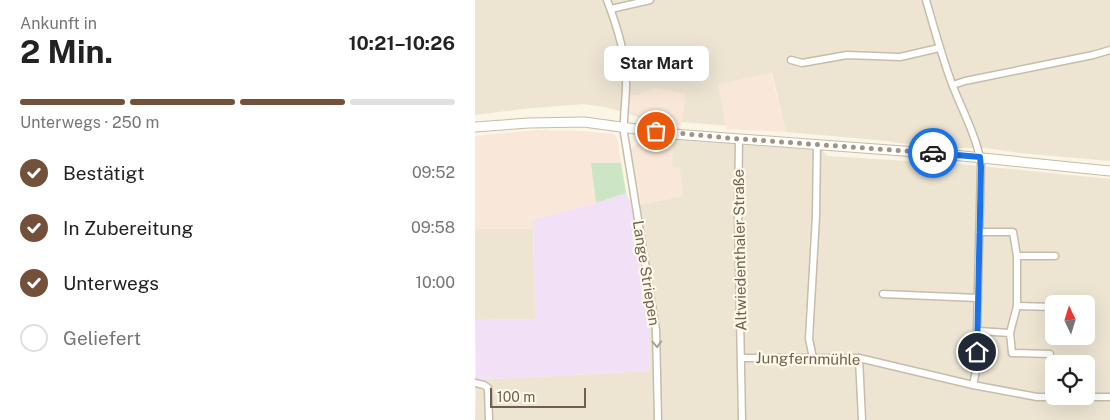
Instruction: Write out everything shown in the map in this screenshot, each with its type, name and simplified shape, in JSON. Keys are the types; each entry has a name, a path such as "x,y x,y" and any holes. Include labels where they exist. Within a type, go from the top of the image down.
{"street":[{"name":"Lange Striepen","path":"607,0 621,46 626,74 624,127 627,158 656,330 659,420"},
{"path":"611,9 650,0"},
{"path":"926,0 939,48 980,157 976,371 973,385"},
{"path":"791,60 802,63 847,55 900,57 939,48"},
{"path":"953,85 1110,50"},
{"path":"475,127 551,122 584,122 670,133 980,157 1110,171"},
{"name":"Altwiedenthaler Straße","path":"739,139 738,204 742,420"},
{"path":"813,358 809,339 816,226 817,144"},
{"path":"979,232 1013,232 1017,256 1017,306 1010,333 1013,353 1050,354"},
{"path":"1017,256 1055,256"},
{"path":"883,294 978,298"},
{"path":"1017,306 1045,306"},
{"path":"977,331 1010,333"},
{"name":"Jungfernmühle","path":"741,358 859,358 973,385 1037,397 1110,397"},
{"path":"859,358 862,420"},
{"path":"475,383 488,388 489,420"}],"shaded area":[{"path":"475,0 1110,0 1110,161 985,148 960,148 786,132 772,73 730,126 682,122 672,126 604,107 583,104 475,115"},
{"path":"771,73 786,132 726,129 718,84"},
{"path":"656,88 686,94 681,125 653,120 628,111 630,95 638,95"},
{"path":"535,130 614,134 617,138 621,163 592,163 596,203 533,220 533,229 475,229 475,136"},
{"path":"673,134 817,144 828,156 971,165 1110,179 1110,420 475,420 476,380 650,371 649,328 632,206 683,196 672,166"},
{"path":"641,140 673,144 672,166 680,168 683,196 641,204 631,149"},
{"path":"626,193 632,206 649,328 650,371 476,380 475,320 535,319 533,220"},
{"path":"475,229 533,229 535,319 475,320"}],"green space":[{"path":"591,163 621,163 626,193 596,203"}],"way so far":[{"path":"656,131 933,153"}],"place":[{"name":"Star Mart","path":"656,131"}],"route":[{"path":"933,153 980,157 977,352"}]}
